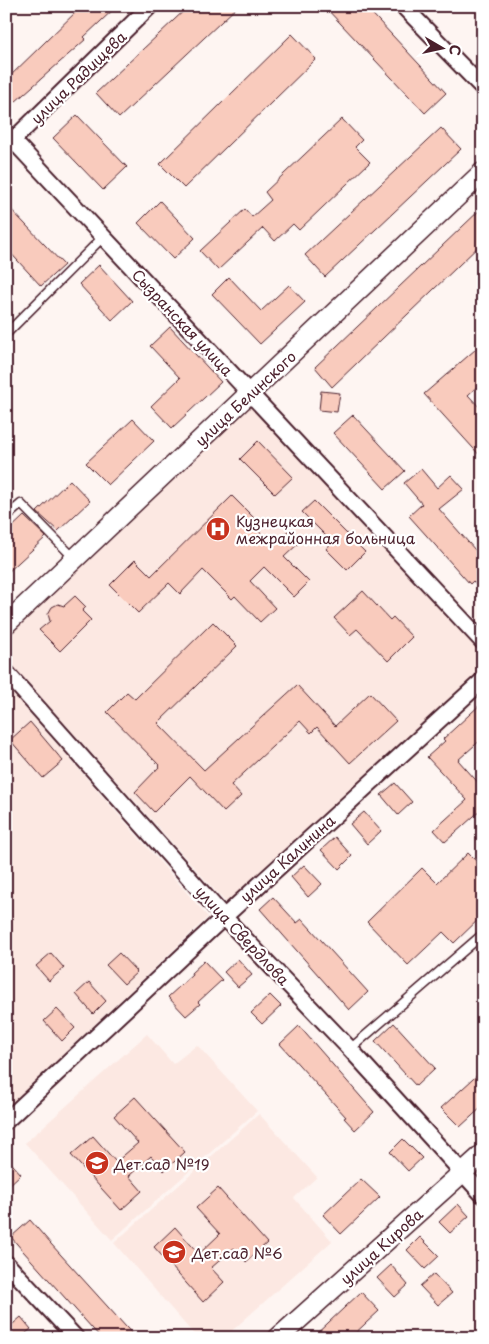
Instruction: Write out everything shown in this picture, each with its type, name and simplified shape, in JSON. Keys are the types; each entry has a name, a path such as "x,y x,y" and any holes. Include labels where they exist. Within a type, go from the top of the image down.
{"street":[{"name":"улица Радищева","path":"8,140 150,6"},
{"path":"404,6 483,88"},
{"name":"Сызранская улица","path":"8,140 103,237 483,642"},
{"name":"улица Белинского","path":"6,624 483,172"},
{"name":"улица Свердлова","path":"6,672 224,917 350,1049 483,1196"},
{"name":"улица Калинина","path":"6,1121 224,917 483,680"},
{"name":"улица Кирова","path":"278,1338 483,1154"},
{"path":"6,1263 76,1338"}],"lane":[{"path":"6,334 103,237"},
{"path":"6,517 21,504 75,559"},
{"path":"350,1049 483,934"}],"shaded area":[{"path":"251,400 483,648 483,675 229,906 6,658 6,638"},
{"path":"6,686 208,917 6,1109"},
{"path":"147,1034 173,1064 197,1045 257,1111 112,1240 25,1143"},
{"path":"259,1114 317,1177 294,1198 332,1241 224,1338 197,1338 114,1243"}],"building":[{"path":"82,6 117,6 84,37 86,39 15,102 6,93 6,80"},
{"path":"189,6 238,6 119,118 96,93"},
{"path":"324,6 365,6 446,93 425,113"},
{"path":"292,34 316,59 184,188 160,164"},
{"path":"77,115 127,167 103,190 53,138"},
{"path":"342,119 362,140 355,147 370,162 299,230 293,224 275,241 263,228 218,270 200,251 245,209 252,217 271,200 265,192"},
{"path":"441,128 461,149 325,277 305,255"},
{"path":"160,201 195,238 173,259 138,223"},
{"path":"6,204 64,265 41,286 6,248"},
{"path":"483,207 483,242 332,387 315,367"},
{"path":"99,265 132,301 112,320 79,284"},
{"path":"229,277 261,311 289,285 305,302 260,344 212,294"},
{"path":"170,327 221,382 172,428 151,406 180,378 150,346"},
{"path":"483,343 483,381 468,395 483,411 483,459 424,394"},
{"path":"321,391 340,393 337,412 319,410"},
{"path":"353,415 405,471 385,489 333,433"},
{"path":"133,419 154,441 108,485 86,463"},
{"path":"258,441 293,477 275,494 240,459"},
{"path":"421,469 437,488 451,475 464,489 439,509 483,559 483,592 473,581 470,584 409,516 422,504 404,483"},
{"path":"70,480 90,501 58,531 37,512"},
{"path":"232,496 255,519 251,523 272,545 289,530 300,542 284,557 309,582 294,597 264,567 250,581 275,608 260,622 235,596 232,599 203,570 180,594 169,583 138,613 110,585 135,560 151,576"},
{"path":"314,501 365,552 347,570 326,549 332,542 302,512"},
{"path":"24,516 46,537 6,574 6,533"},
{"path":"363,591 390,620 393,617 412,637 388,661 357,629 350,635 334,618"},
{"path":"75,596 86,607 82,611 91,620 60,651 39,630 50,621 48,614 52,607 58,604 64,606"},
{"path":"213,622 237,646 158,723 204,770 297,685 335,726 370,693 396,721 350,763 317,727 311,733 300,721 231,785 241,796 224,812 190,776 154,812 135,792 160,766 107,712 127,692 135,699"},
{"path":"483,702 483,738 458,760 483,788 483,808 445,842 434,830 467,800 427,757 445,741 443,739"},
{"path":"30,722 63,761 43,778 10,740"},
{"path":"395,783 412,802 398,815 381,795"},
{"path":"364,812 381,831 367,844 350,824"},
{"path":"335,837 352,856 339,869 321,850"},
{"path":"468,853 483,868 483,915 454,943 443,932 408,965 367,922 422,868 437,883"},
{"path":"304,865 322,884 308,897 291,877"},
{"path":"273,897 297,923 302,919 368,992 349,1010 260,909"},
{"path":"51,953 64,968 49,981 36,966"},
{"path":"119,953 137,972 124,984 106,965"},
{"path":"238,959 252,975 238,987 224,972"},
{"path":"204,961 222,980 186,1016 168,997"},
{"path":"89,982 106,1001 93,1014 76,994"},
{"path":"270,995 281,1006 262,1024 251,1013"},
{"path":"57,1009 75,1028 62,1041 44,1021"},
{"path":"394,1023 435,1068 416,1086 375,1041"},
{"path":"299,1026 374,1112 355,1130 344,1118 346,1117 280,1044"},
{"path":"483,1070 483,1106 460,1127 441,1108"},
{"path":"135,1097 185,1152 164,1171 151,1156 129,1176 142,1191 121,1210 71,1155 93,1136 116,1162 138,1143 114,1116"},
{"path":"403,1139 422,1158 408,1171 390,1152"},
{"path":"6,1157 21,1174 6,1188"},
{"path":"361,1179 380,1197 341,1234 323,1215"},
{"path":"218,1188 267,1243 246,1262 234,1248 211,1268 224,1282 203,1302 154,1247 175,1227 199,1254 220,1234 196,1208"},
{"path":"458,1204 469,1216 450,1233 439,1222"},
{"path":"30,1220 136,1338 101,1338 11,1237"},
{"path":"420,1237 439,1256 425,1269 407,1250"},
{"path":"391,1265 408,1285 395,1297 377,1278"},
{"path":"434,1274 452,1293 438,1305 420,1286"},
{"path":"361,1292 379,1311 350,1338 312,1338"},
{"path":"21,1317 31,1329 20,1338 6,1338 6,1330"}],"place":[{"name":"Кузнецкая межрайонная больница","path":"218,529"},
{"name":"Дет.сад №19","path":"97,1163"},
{"name":"Дет.сад №6","path":"174,1252"}]}
